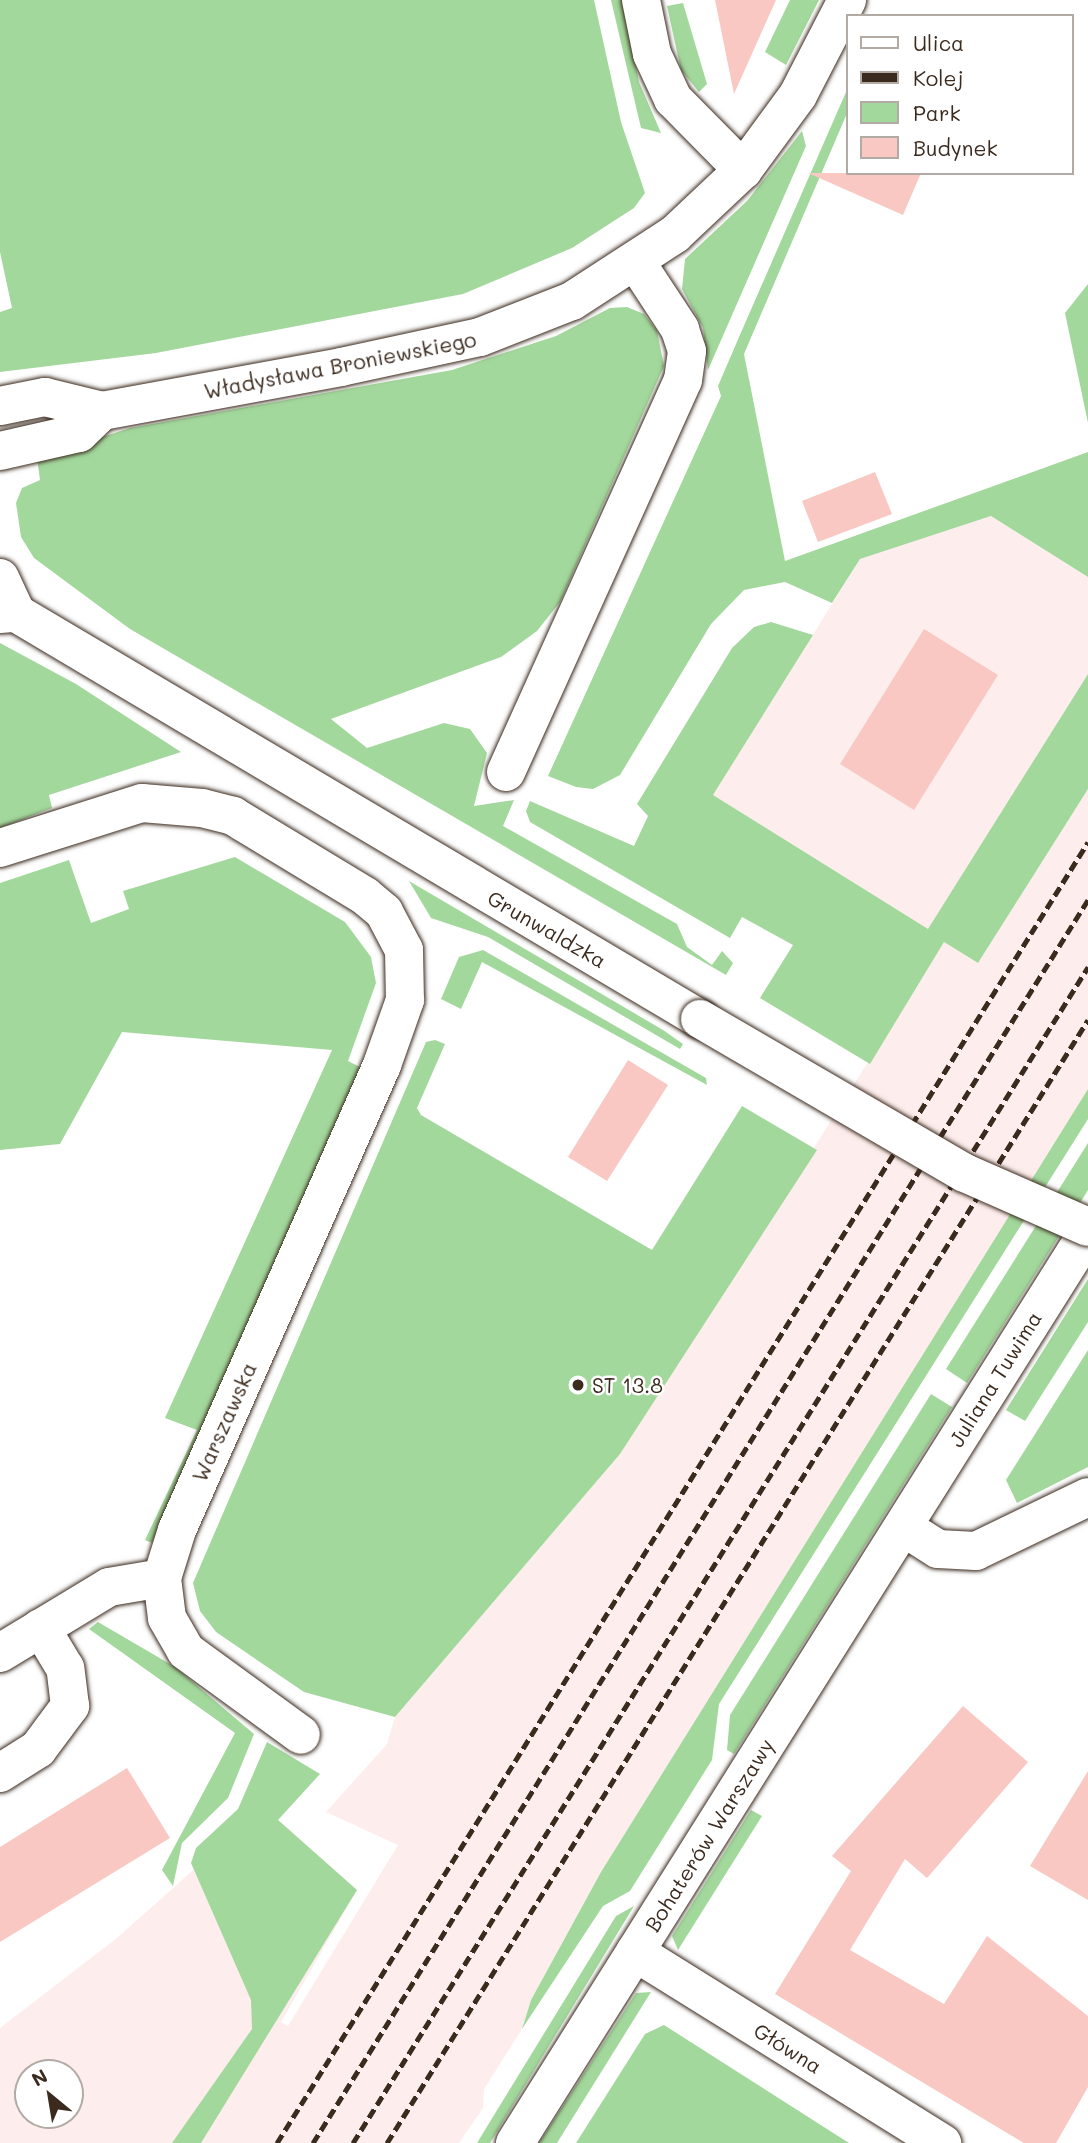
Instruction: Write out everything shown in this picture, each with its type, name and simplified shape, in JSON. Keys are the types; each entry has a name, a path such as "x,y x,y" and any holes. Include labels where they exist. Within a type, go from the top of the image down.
{"street":[{"path":"641,0 652,54 673,99 743,170"},
{"name":"Władysława Broniewskiego","path":"0,406 45,397 102,411 480,337 572,301 636,262 711,205 743,170 798,95 845,5"},
{"path":"506,772 683,380 687,351 680,328 636,262"},
{"name":"Władysława Broniewskiego","path":"0,451 79,433 102,411"},
{"name":"Grunwaldzka","path":"0,578 8,614 965,1173 1088,1229"},
{"name":"Warszawska","path":"0,848 115,811 169,803 233,816 384,912 408,969 405,1000 382,1065 168,1550 162,1578 167,1618 187,1651 301,1735"},
{"name":"Juliana Tuwima","path":"903,1527 1088,1229"},
{"path":"903,1527 938,1549 976,1551 1088,1497"},
{"name":"Bohaterów Warszawy","path":"515,2143 903,1527"},
{"path":"0,1653 108,1587 162,1578"},
{"path":"0,1773 38,1749 69,1706 65,1668 41,1628"},
{"name":"Główna","path":"635,1952 942,2143"}],"shaded area":[{"path":"991,516 1088,577 1088,674 928,930 713,795 860,559"},
{"path":"1088,789 1088,1089 601,1872 531,2000 522,2029 484,2089 483,2108 459,2143 0,2143 0,2028 117,1938 264,1807 357,1890 281,2022 288,2026 398,1845 326,1812 387,1744 395,1717 620,1454 944,942 978,963"}],"green space":[{"path":"0,0 594,0 621,122 645,193 634,208 572,248 463,294 156,353 0,372 0,312 12,308 0,252"},
{"path":"611,0 622,0 639,82 661,133 641,128"},
{"path":"790,0 819,0 786,65 765,52"},
{"path":"683,3 707,84 699,92 681,70 667,6"},
{"path":"846,92 846,116 744,354 785,561 1088,452 1088,577 991,516 860,559 832,603 785,582 744,590 711,624 620,775 593,789 576,787 548,776 721,396 718,386"},
{"path":"802,131 806,146 708,370 703,328 682,289 685,259 747,201"},
{"path":"1088,284 1088,423 1065,313"},
{"path":"627,307 644,314 657,331 664,366 560,602 537,631 501,657 331,719 367,748 444,723 470,729 487,753 474,806 514,800 503,826 677,924 687,947 712,965 722,951 733,963 726,975 130,629 34,558 21,537 16,503 22,488 40,480 37,458 130,428 452,370 556,336 610,308"},
{"path":"771,622 813,635 713,795 928,929 1088,674 1088,789 978,963 944,942 870,1064 760,998 793,945 742,917 730,938 530,822 526,811 530,801 634,846 648,816 637,804 732,648 754,627"},
{"path":"0,643 76,684 181,752 49,795 52,808 0,828"},
{"path":"235,857 345,922 371,957 376,983 348,1061 362,1068 152,1543 145,1540 197,1430 165,1418 332,1050 122,1032 60,1144 0,1150 0,883 69,860 91,923 129,909 123,891"},
{"path":"409,881 663,1030 683,1044 680,1049 488,937 431,918"},
{"path":"483,950 706,1078 707,1085 482,962 461,1009 441,999 459,957"},
{"path":"435,1040 445,1044 417,1108 421,1115 652,1250 742,1106 817,1150 620,1454 395,1717 304,1692 216,1632 200,1611 193,1583 426,1042"},
{"path":"1088,1089 1088,1119 719,1704 712,1760 630,1891 603,1906 522,2029 531,2000 601,1872"},
{"path":"1088,1143 1088,1190 967,1383 946,1369"},
{"path":"1088,1279 1088,1322 1025,1421 1006,1410"},
{"path":"1088,1350 1088,1467 1017,1503 1006,1480"},
{"path":"931,1394 952,1407 734,1754 727,1750 730,1715"},
{"path":"98,1622 175,1667 254,1734 228,1798 182,1843 173,1886 162,1870 235,1733 89,1629"},
{"path":"267,1742 320,1774 278,1820 357,1890 201,2143 172,2143 252,2029 251,2000 191,1863 196,1848 238,1809"},
{"path":"751,1810 762,1816 678,1950 672,1936"},
{"path":"634,1906 490,2143 477,2143 616,1916"},
{"path":"651,1992 557,2143 539,2143 636,1993"},
{"path":"664,2025 849,2143 576,2143 645,2034"}],"building":[{"path":"715,0 776,0 734,94"},
{"path":"808,173 920,175 903,215"},
{"path":"875,472 892,514 818,542 802,501"},
{"path":"924,629 998,675 914,810 840,764"},
{"path":"628,1060 668,1085 607,1181 568,1157"},
{"path":"963,1706 1028,1762 927,1878 905,1859 850,1950 944,2004 987,1936 1088,2016 1088,2087 1056,2143 1024,2143 775,1994 851,1871 832,1856"},
{"path":"127,1768 170,1838 0,1942 0,1847"},
{"path":"1088,1771 1088,1900 1030,1866"}],"railway":[{"path":"277,2143 1088,842"},
{"path":"313,2143 1088,900"},
{"path":"353,2143 1088,967"},
{"path":"387,2143 1088,1020"}],"place":[{"name":"ST 13.8","path":"578,1385"}]}
